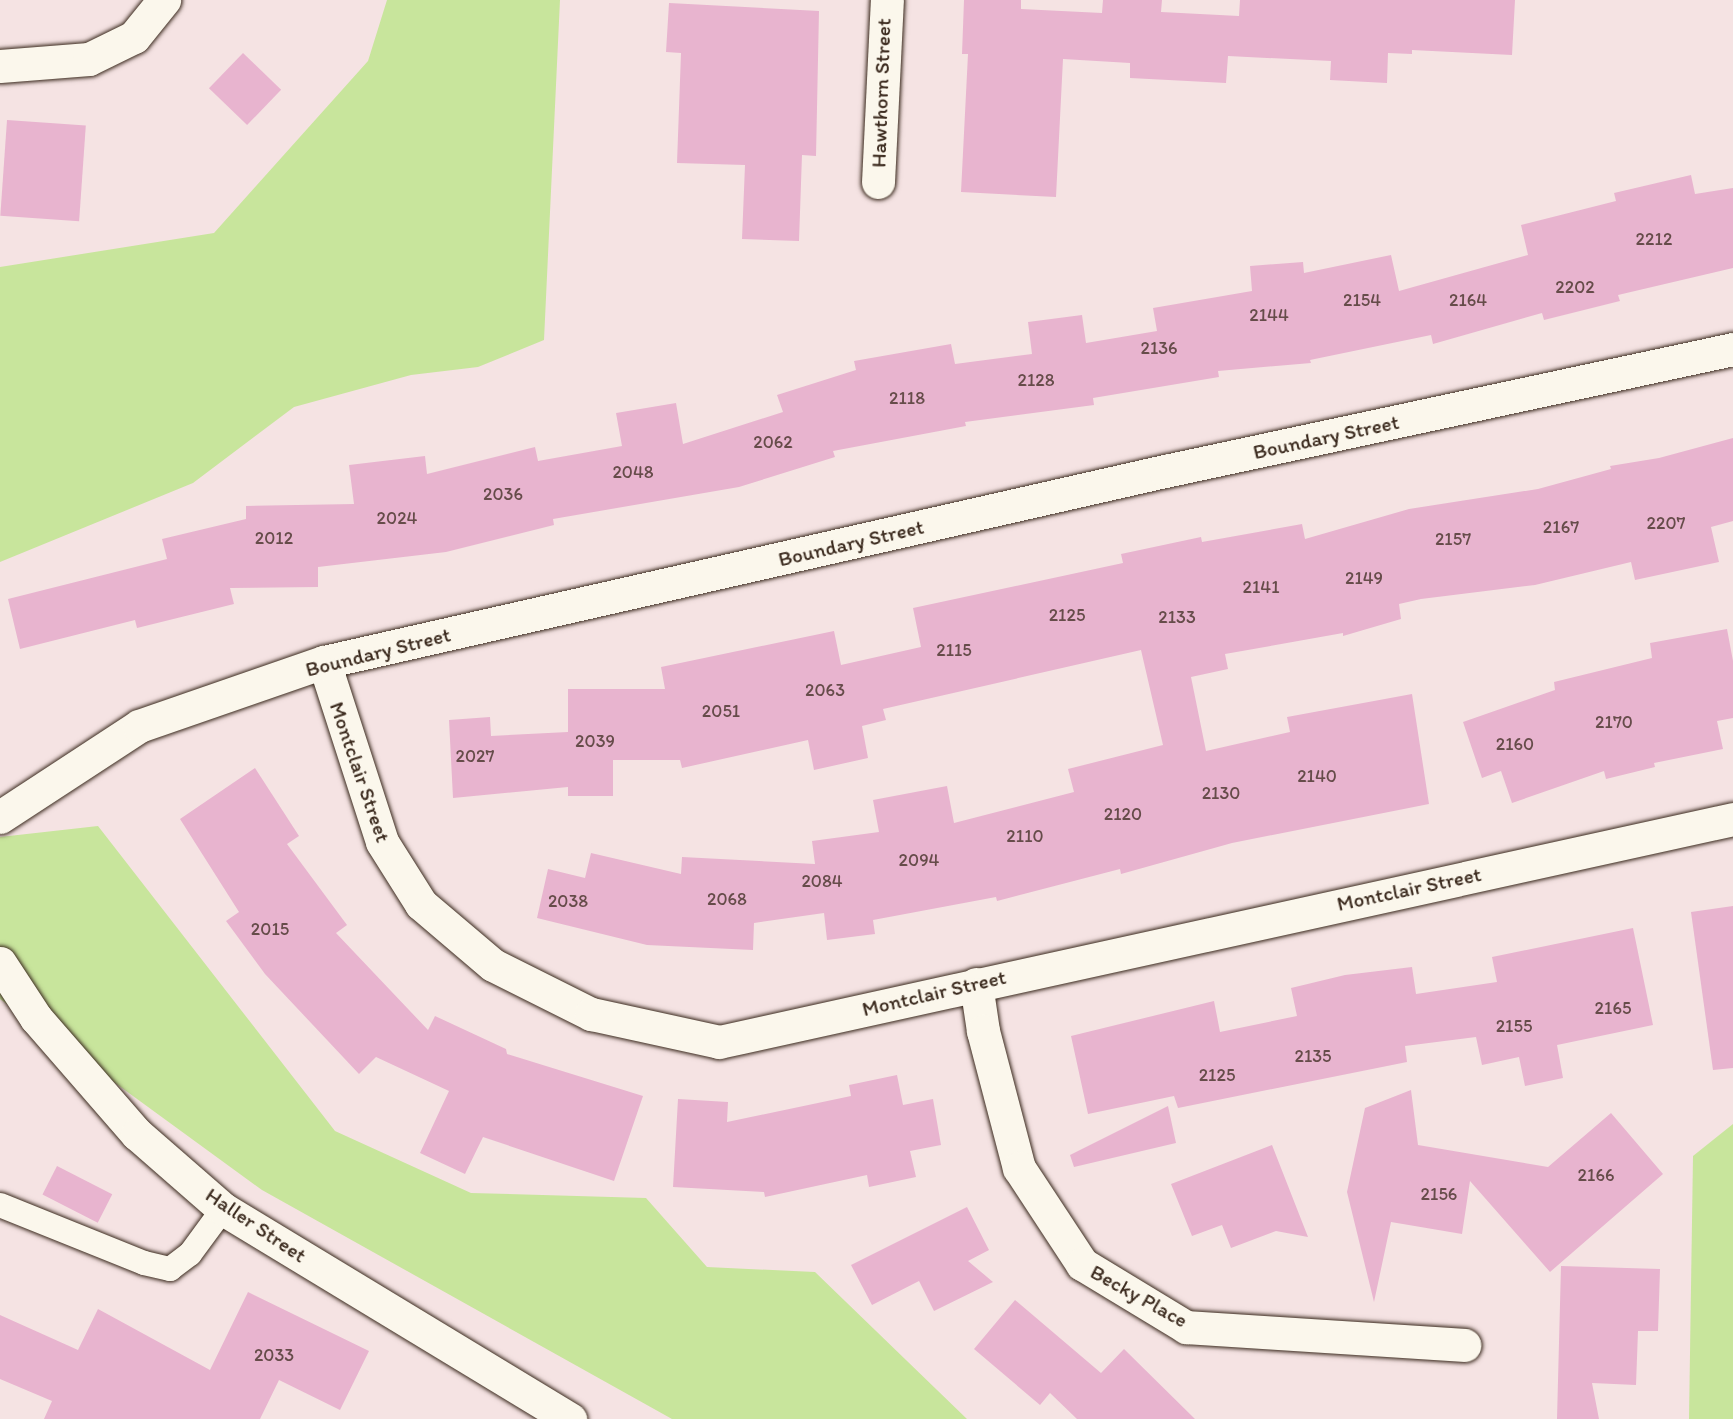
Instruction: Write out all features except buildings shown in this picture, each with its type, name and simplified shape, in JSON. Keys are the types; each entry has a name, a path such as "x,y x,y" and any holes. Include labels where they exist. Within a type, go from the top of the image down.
{"street":[{"path":"0,66 89,59 135,37 164,0"},
{"name":"Hawthorn Street","path":"878,182 886,2"},
{"name":"Boundary Street","path":"0,817 139,726 324,662 1153,474 1733,349"},
{"name":"Montclair Street","path":"324,662 382,842 421,904 493,965 591,1014 719,1042 1733,819"},
{"name":"Haller Street","path":"0,963 36,1018 137,1134 223,1209 570,1419"},
{"name":"Becky Place","path":"976,984 983,1031 1019,1168 1082,1264 1186,1327 1464,1345"}],"lane":[{"path":"0,1205 144,1263 170,1269 190,1254 223,1209"}],"green space":[{"path":"387,0 560,0 544,340 478,367 411,375 294,407 193,483 0,562 0,267 214,233 368,61"},
{"path":"98,826 335,1131 471,1193 646,1198 707,1267 815,1272 967,1419 672,1419 262,1190 0,999 0,837"},
{"path":"1733,1124 1733,1419 1689,1419 1693,1156"}]}
